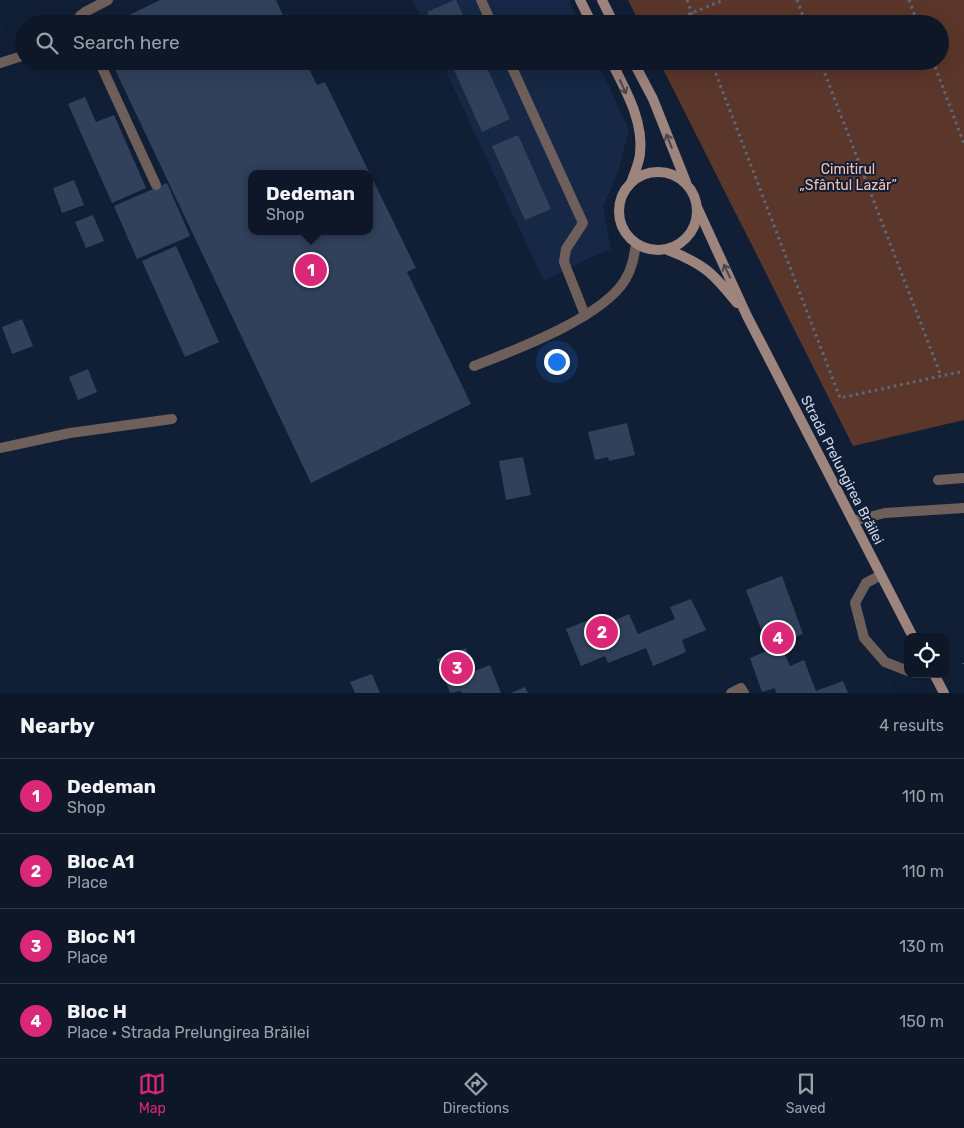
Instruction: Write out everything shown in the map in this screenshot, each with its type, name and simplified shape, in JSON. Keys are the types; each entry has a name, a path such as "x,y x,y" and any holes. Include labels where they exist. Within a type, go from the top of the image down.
{"main road":[{"path":"580,0 588,15"},
{"path":"602,0 610,15"},
{"path":"615,70 635,113 640,130 640,154 632,180 623,192 619,206 620,221 626,235 636,244 646,249 668,250 687,238 693,229 697,218 697,206 694,194 686,183 652,99 638,70"},
{"path":"632,180 643,174 666,172 677,176 686,183"},
{"name":"Strada Prelungirea Brăilei","path":"697,206 747,316 911,633"},
{"name":"Strada Prelungirea Brăilei","path":"668,250 691,259 706,269 721,283 747,316"},
{"path":"936,678 944,693"}],"street":[{"path":"81,15 108,0"},
{"path":"481,0 488,15"},
{"path":"0,63 15,58"},
{"path":"103,70 156,185"},
{"path":"513,70 583,223 566,250 564,262 585,314"},
{"path":"474,366 560,329 613,295 625,281 634,262 636,244"},
{"path":"0,448 70,433 172,418"},
{"path":"938,480 964,478"},
{"path":"852,522 885,513 964,508"},
{"path":"881,575 866,583 855,603 864,638 885,662 904,669"},
{"path":"731,693 741,688 744,693"}],"path":[{"path":"687,0 692,13"},
{"path":"687,15 724,0"},
{"path":"797,0 803,15"},
{"path":"909,0 915,15"},
{"path":"714,70 840,398 964,371"},
{"path":"823,70 941,376"},
{"path":"935,70 964,144"}],"shaded area":[{"path":"412,0 569,0 576,15 420,15"},
{"path":"445,70 601,70 629,130 618,172 603,207 611,249 544,281"}],"green space":[{"name":"Cimitirul „Sfântul Lazăr”","path":"628,0 964,0 964,420 853,446 664,70 949,70 949,15 636,15"}],"building":[{"path":"160,0 276,0 283,15 129,15"},
{"path":"456,0 463,15 428,15 427,12"},
{"path":"115,70 310,70 317,85 325,82 368,170 248,170 248,235 373,235 373,180 416,268 407,272 471,404 311,483"},
{"path":"454,70 488,70 510,119 482,132"},
{"path":"85,97 96,122 114,115 146,188 112,203 68,104"},
{"path":"518,135 551,209 525,220 492,146"},
{"path":"74,180 84,205 62,213 53,188"},
{"path":"167,183 190,236 137,259 114,206"},
{"path":"93,215 104,241 86,248 75,222"},
{"path":"176,246 219,342 185,357 142,261"},
{"path":"22,319 33,346 12,354 2,327"},
{"path":"88,369 97,392 78,400 69,377"},
{"path":"627,423 635,455 609,461 608,457 595,460 588,432"},
{"path":"523,457 531,495 506,500 499,461"},
{"path":"782,576 803,634 780,643 790,666 804,660 816,691 843,681 848,693 776,693 775,688 762,692 750,658 769,650 746,590"},
{"path":"691,599 706,630 682,640 686,652 653,666 646,648 608,663 605,656 581,666 566,629 599,616 602,626 629,614 638,634 675,619 670,607"},
{"path":"466,648 475,671 490,665 501,693 462,693 461,691 450,693 437,659"},
{"path":"372,674 380,693 355,693 350,682"},
{"path":"525,687 528,693 511,693"}],"place":[{"name":"Dedeman","path":"311,270"},
{"name":"Bloc A1","path":"602,632"},
{"name":"Bloc H","path":"778,638"},
{"name":"Bloc N1","path":"457,668"}]}
